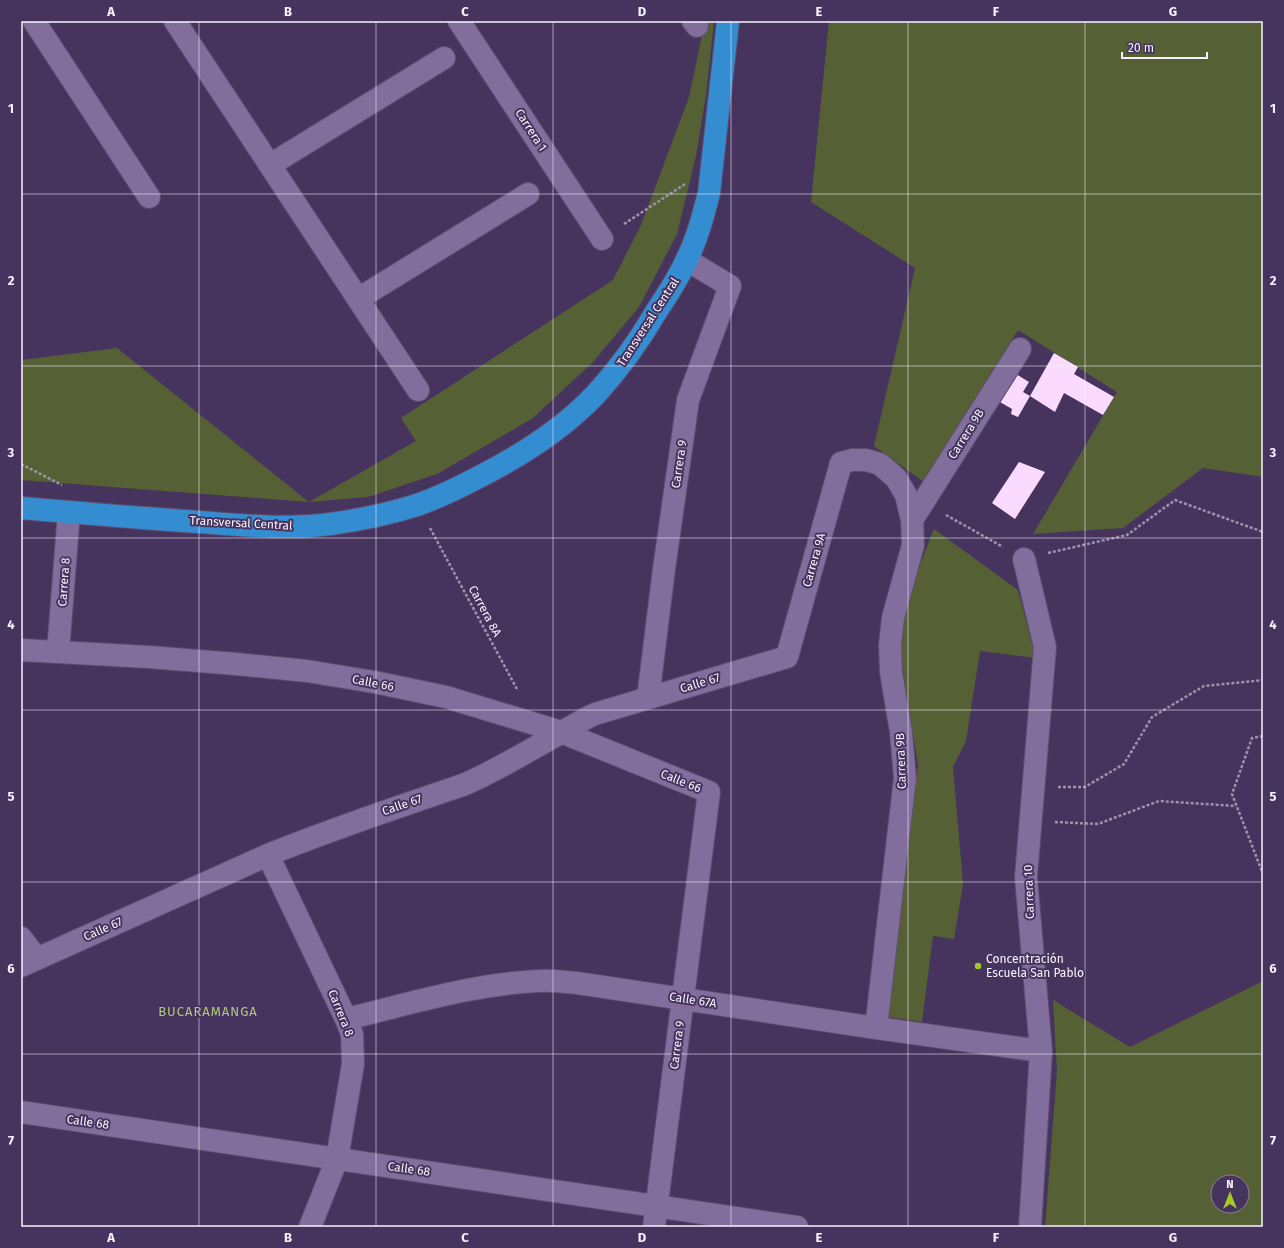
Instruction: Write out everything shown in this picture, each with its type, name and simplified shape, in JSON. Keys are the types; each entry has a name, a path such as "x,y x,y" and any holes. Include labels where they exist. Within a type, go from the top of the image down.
{"main road":[{"name":"Transversal Central","path":"21,508 279,528 328,524 376,516 417,505 459,488 532,447 568,419 596,394 626,359 648,326 687,260 703,216 709,193 728,21"}],"street":[{"path":"34,21 149,197"},
{"path":"175,21 418,390"},
{"name":"Carrera 1","path":"459,21 602,239"},
{"path":"270,165 444,58"},
{"path":"358,299 528,194"},
{"name":"Carrera 9","path":"648,698 665,561 688,400 730,286 687,260"},
{"name":"Carrera 9B","path":"876,1028 905,778 901,732 891,672 890,645 893,618 913,545 918,511 1020,349"},
{"name":"Carrera 9B","path":"841,463 852,460 866,460 880,464 896,478 918,511"},
{"name":"Carrera 9A","path":"787,657 841,463"},
{"name":"Carrera 8","path":"58,652 69,512"},
{"name":"Carrera 10","path":"1024,559 1045,647 1026,877 1041,1051 1030,1227"},
{"name":"Calle 66","path":"21,650 149,656 307,671 374,682 446,698 561,732 709,792"},
{"name":"Calle 67","path":"29,962 268,855 345,825 464,785 488,773 580,720 595,714 787,657"},
{"name":"Carrera 9","path":"655,1216 709,792"},
{"name":"Carrera 8","path":"268,855 352,1034 353,1064 337,1159 310,1227"},
{"path":"21,938 29,962"},
{"name":"Calle 67A","path":"346,1019 460,991 502,983 540,980 577,983 683,998 876,1028 1041,1051"},
{"name":"Calle 68","path":"21,1112 337,1159 655,1216 797,1227"}],"path":[{"path":"602,239 713,165"},
{"path":"918,511 1024,559 1127,535 1175,500 1263,532"},
{"name":"Carrera 8A","path":"417,505 536,725"},
{"path":"1263,642 1263,652"},
{"path":"1034,787 1085,787 1124,764 1152,717 1204,686 1263,680"},
{"path":"1263,736 1252,738 1232,794 1263,874"},
{"path":"1031,821 1098,824 1159,801 1236,806"}],"green space":[{"path":"705,21 714,21 706,95 696,156 677,234 639,307 593,362 533,418 437,474 368,497 309,502 416,441 401,418 613,280 641,225 689,97"},
{"path":"829,21 1263,21 1263,477 1203,468 1123,528 1033,534 1117,392 1018,330 925,483 874,446 915,268 811,202"},
{"path":"117,348 309,502 21,480 21,360"},
{"path":"934,529 1018,590 1036,658 980,651 966,741 953,767 963,884 954,939 933,936 922,1022 888,1017 918,765 900,653 906,600"},
{"path":"1263,981 1263,1227 1045,1227 1057,1071 1053,1000 1130,1047"}],"building":[{"path":"1054,353 1078,367 1074,374 1114,397 1103,415 1064,393 1055,412 1030,396"},
{"path":"1011,371 1029,382 1023,392 1030,396 1018,417 1011,414 1012,409 993,398"},
{"path":"1019,462 1045,472 1015,519 992,503"}],"place":[{"name":"Concentración Escuela San Pablo","path":"978,966"}],"district":[{"name":"BUCARAMANGA","path":"208,1011"}]}
